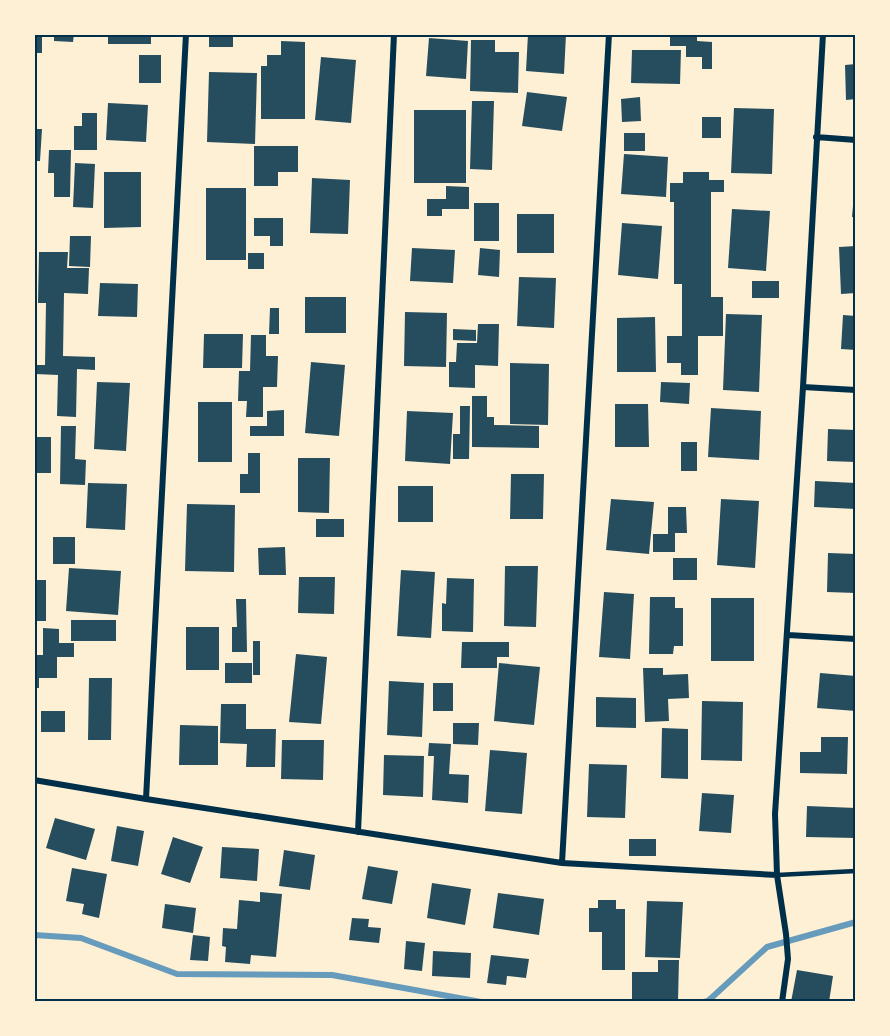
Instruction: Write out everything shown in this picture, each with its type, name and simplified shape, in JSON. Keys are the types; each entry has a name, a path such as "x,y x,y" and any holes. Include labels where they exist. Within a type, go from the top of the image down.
{"street":[{"path":"146,799 186,34"},
{"path":"358,832 394,34"},
{"path":"562,863 609,34"},
{"path":"782,1002 788,959 777,875 774,814 788,635 823,34"},
{"path":"816,136 855,140"},
{"path":"803,387 855,390"},
{"path":"788,635 855,639"},
{"path":"34,780 562,863 777,875"}],"lane":[{"path":"777,875 855,871"}],"building":[{"path":"34,34 42,34 42,53 34,53"},
{"path":"54,34 74,34 73,42 54,41"},
{"path":"108,34 151,34 151,44 108,44"},
{"path":"209,34 233,34 233,47 209,47"},
{"path":"528,34 566,34 564,74 526,71"},
{"path":"670,34 697,34 697,41 712,42 712,69 702,69 702,57 686,57 686,46 670,46"},
{"path":"429,38 468,41 466,79 426,76"},
{"path":"471,40 495,40 495,52 519,52 518,93 470,91"},
{"path":"281,41 305,42 305,119 261,119 261,66 267,66 267,55 281,55"},
{"path":"632,50 681,50 680,84 631,83"},
{"path":"139,55 161,55 161,83 139,83"},
{"path":"321,57 356,60 351,123 315,120"},
{"path":"856,64 856,99 846,100 845,65"},
{"path":"209,72 257,73 255,144 207,142"},
{"path":"527,92 567,97 562,131 522,126"},
{"path":"640,97 641,121 622,122 621,99"},
{"path":"472,101 494,101 492,170 470,169"},
{"path":"108,103 148,105 146,142 106,140"},
{"path":"734,108 774,109 772,174 731,173"},
{"path":"414,110 466,110 466,183 414,183"},
{"path":"82,113 97,113 97,150 74,150 74,126 82,126"},
{"path":"702,117 721,117 721,138 702,138"},
{"path":"34,129 42,129 40,161 34,161"},
{"path":"624,133 645,133 645,151 624,151"},
{"path":"254,146 298,146 298,172 278,172 278,186 254,186"},
{"path":"49,150 71,150 70,197 54,197 54,173 48,173"},
{"path":"624,154 668,157 666,197 621,194"},
{"path":"75,163 95,164 93,208 73,207"},
{"path":"104,172 141,172 141,227 104,228"},
{"path":"683,172 709,172 709,180 724,180 724,192 711,192 711,297 723,297 723,336 698,336 698,375 681,375 681,363 667,363 667,336 682,336 682,284 674,284 674,202 670,202 670,183 683,183"},
{"path":"312,178 350,180 348,234 310,233"},
{"path":"446,186 469,187 469,209 442,209 442,216 427,216 427,199 446,199"},
{"path":"206,188 246,188 246,260 206,260"},
{"path":"854,195 856,195 856,217 852,217"},
{"path":"474,203 499,203 499,241 474,241"},
{"path":"732,209 770,211 766,271 728,268"},
{"path":"517,214 554,214 554,253 517,253"},
{"path":"254,218 283,218 283,246 270,246 270,236 254,236"},
{"path":"622,223 662,226 658,279 618,275"},
{"path":"70,236 91,236 90,267 69,266"},
{"path":"856,246 856,293 841,294 839,247"},
{"path":"412,248 455,250 453,283 410,281"},
{"path":"480,248 500,250 499,277 478,275"},
{"path":"39,252 68,252 67,268 89,268 88,294 64,293 63,356 95,357 95,370 77,369 76,417 57,416 58,375 35,374 35,365 45,365 46,303 38,303"},
{"path":"248,253 264,253 264,269 248,269"},
{"path":"519,277 556,278 554,328 517,326"},
{"path":"752,281 779,281 779,298 752,298"},
{"path":"100,283 138,284 137,317 98,316"},
{"path":"305,297 346,297 346,333 305,333"},
{"path":"270,308 279,308 279,334 269,334"},
{"path":"405,312 447,313 446,367 404,366"},
{"path":"726,314 762,315 759,392 723,390"},
{"path":"843,315 856,316 856,350 841,349"},
{"path":"655,317 656,372 617,372 617,318"},
{"path":"478,324 499,324 498,366 475,365 475,388 449,387 449,362 456,362 457,343 477,343"},
{"path":"453,329 476,330 476,341 453,340"},
{"path":"204,334 243,334 242,368 203,368"},
{"path":"251,335 266,335 266,356 278,356 277,387 263,387 263,417 246,417 247,401 238,401 239,371 250,371"},
{"path":"311,362 345,365 339,436 305,433"},
{"path":"510,363 549,364 548,425 510,424"},
{"path":"97,382 130,383 126,451 94,449"},
{"path":"661,382 690,383 689,404 660,402"},
{"path":"472,396 487,396 487,417 494,417 494,425 539,426 539,448 472,447"},
{"path":"198,402 232,402 232,462 198,462"},
{"path":"615,404 648,404 649,447 615,447"},
{"path":"460,406 470,406 469,459 453,459 453,434 460,434"},
{"path":"711,408 761,411 759,460 708,457"},
{"path":"284,410 284,436 250,436 250,426 267,426 267,411"},
{"path":"407,411 453,413 450,464 405,461"},
{"path":"61,426 76,426 75,459 86,460 85,485 60,484"},
{"path":"828,429 856,430 856,462 827,461"},
{"path":"35,437 51,437 51,473 35,473"},
{"path":"681,442 697,442 697,471 681,471"},
{"path":"248,453 260,453 260,493 240,493 240,474 248,474"},
{"path":"298,458 330,458 329,513 298,512"},
{"path":"511,474 544,474 543,519 510,519"},
{"path":"815,481 856,483 856,509 814,507"},
{"path":"88,483 127,484 125,530 86,528"},
{"path":"398,486 433,486 433,522 398,522"},
{"path":"611,499 654,502 649,554 606,550"},
{"path":"721,499 759,501 755,568 717,565"},
{"path":"187,504 235,505 234,572 185,571"},
{"path":"668,507 686,507 687,533 675,533 675,552 653,552 653,534 668,534"},
{"path":"316,519 344,519 344,537 316,537"},
{"path":"53,537 75,537 75,564 53,564"},
{"path":"285,547 286,575 259,575 258,548"},
{"path":"828,553 856,554 856,593 827,592"},
{"path":"673,558 697,558 697,580 673,580"},
{"path":"505,566 538,566 536,627 504,626"},
{"path":"69,568 121,571 118,615 66,611"},
{"path":"401,570 435,572 431,638 397,636"},
{"path":"299,577 335,577 334,614 298,613"},
{"path":"447,578 474,579 473,632 442,631 442,603 446,604"},
{"path":"34,580 46,580 46,621 34,621"},
{"path":"604,592 634,594 630,659 599,657"},
{"path":"650,597 675,597 675,608 683,608 683,646 674,646 673,654 649,654"},
{"path":"711,598 754,598 754,661 711,661"},
{"path":"236,599 246,599 247,652 232,652 232,627 237,627"},
{"path":"71,620 116,620 116,641 71,641"},
{"path":"186,627 219,627 219,670 186,670"},
{"path":"43,628 59,629 59,643 74,643 74,657 57,657 57,678 39,678 39,688 34,688 34,655 43,655"},
{"path":"253,641 260,641 260,675 253,675"},
{"path":"462,642 509,642 509,657 497,657 497,668 461,668"},
{"path":"296,654 327,657 321,724 289,722"},
{"path":"225,663 252,663 252,683 225,683"},
{"path":"499,663 540,667 534,725 494,721"},
{"path":"643,668 663,668 663,675 688,674 689,698 668,699 669,721 645,722"},
{"path":"820,673 856,676 856,711 817,708"},
{"path":"89,678 112,678 111,740 88,740"},
{"path":"389,681 424,683 422,737 387,735"},
{"path":"433,683 453,683 453,711 433,711"},
{"path":"596,697 636,698 636,728 596,727"},
{"path":"702,701 743,702 742,761 701,760"},
{"path":"221,704 246,704 246,729 276,729 275,767 246,767 247,744 220,743"},
{"path":"41,711 65,711 65,732 41,732"},
{"path":"453,723 479,723 478,745 453,744"},
{"path":"180,725 218,726 218,765 179,765"},
{"path":"662,728 688,729 688,779 661,778"},
{"path":"821,737 848,737 847,774 800,773 800,752 821,752"},
{"path":"282,740 324,740 323,780 281,779"},
{"path":"429,743 451,744 449,774 469,775 468,803 432,800 434,756 428,756"},
{"path":"490,750 527,753 522,814 485,811"},
{"path":"384,755 424,756 423,797 383,795"},
{"path":"589,764 627,765 625,818 587,817"},
{"path":"702,793 734,795 731,833 699,831"},
{"path":"807,806 856,808 856,838 806,837"},
{"path":"55,818 95,829 86,860 46,848"},
{"path":"117,826 144,831 138,866 111,861"},
{"path":"173,837 203,847 190,883 161,874"},
{"path":"629,839 656,839 656,856 629,856"},
{"path":"222,847 259,849 257,881 220,878"},
{"path":"284,850 315,855 310,890 279,886"},
{"path":"368,866 398,871 392,904 362,899"},
{"path":"72,868 107,874 99,918 82,914 84,904 66,901"},
{"path":"432,883 471,889 465,925 427,918"},
{"path":"260,892 282,894 276,957 251,955 250,964 225,962 226,947 222,946 223,928 237,929 239,900 260,902"},
{"path":"498,893 544,899 539,935 493,928"},
{"path":"598,900 616,900 616,909 625,909 625,970 602,970 602,932 589,932 589,908 598,908"},
{"path":"647,901 683,902 680,958 645,957"},
{"path":"165,904 196,908 193,933 162,928"},
{"path":"352,918 369,919 368,927 381,928 379,943 349,940"},
{"path":"193,935 210,937 208,961 190,960"},
{"path":"406,941 425,943 422,971 404,969"},
{"path":"433,951 471,953 470,978 432,976"},
{"path":"491,955 529,959 526,978 507,976 506,985 487,983"},
{"path":"658,960 679,960 678,1001 632,1001 632,972 658,972"},
{"path":"797,970 833,976 829,1002 791,1002"}],"waterway":[{"path":"704,1002 708,1001 767,947 856,922"},
{"path":"34,935 81,938 177,974 332,975 481,1002"}]}
